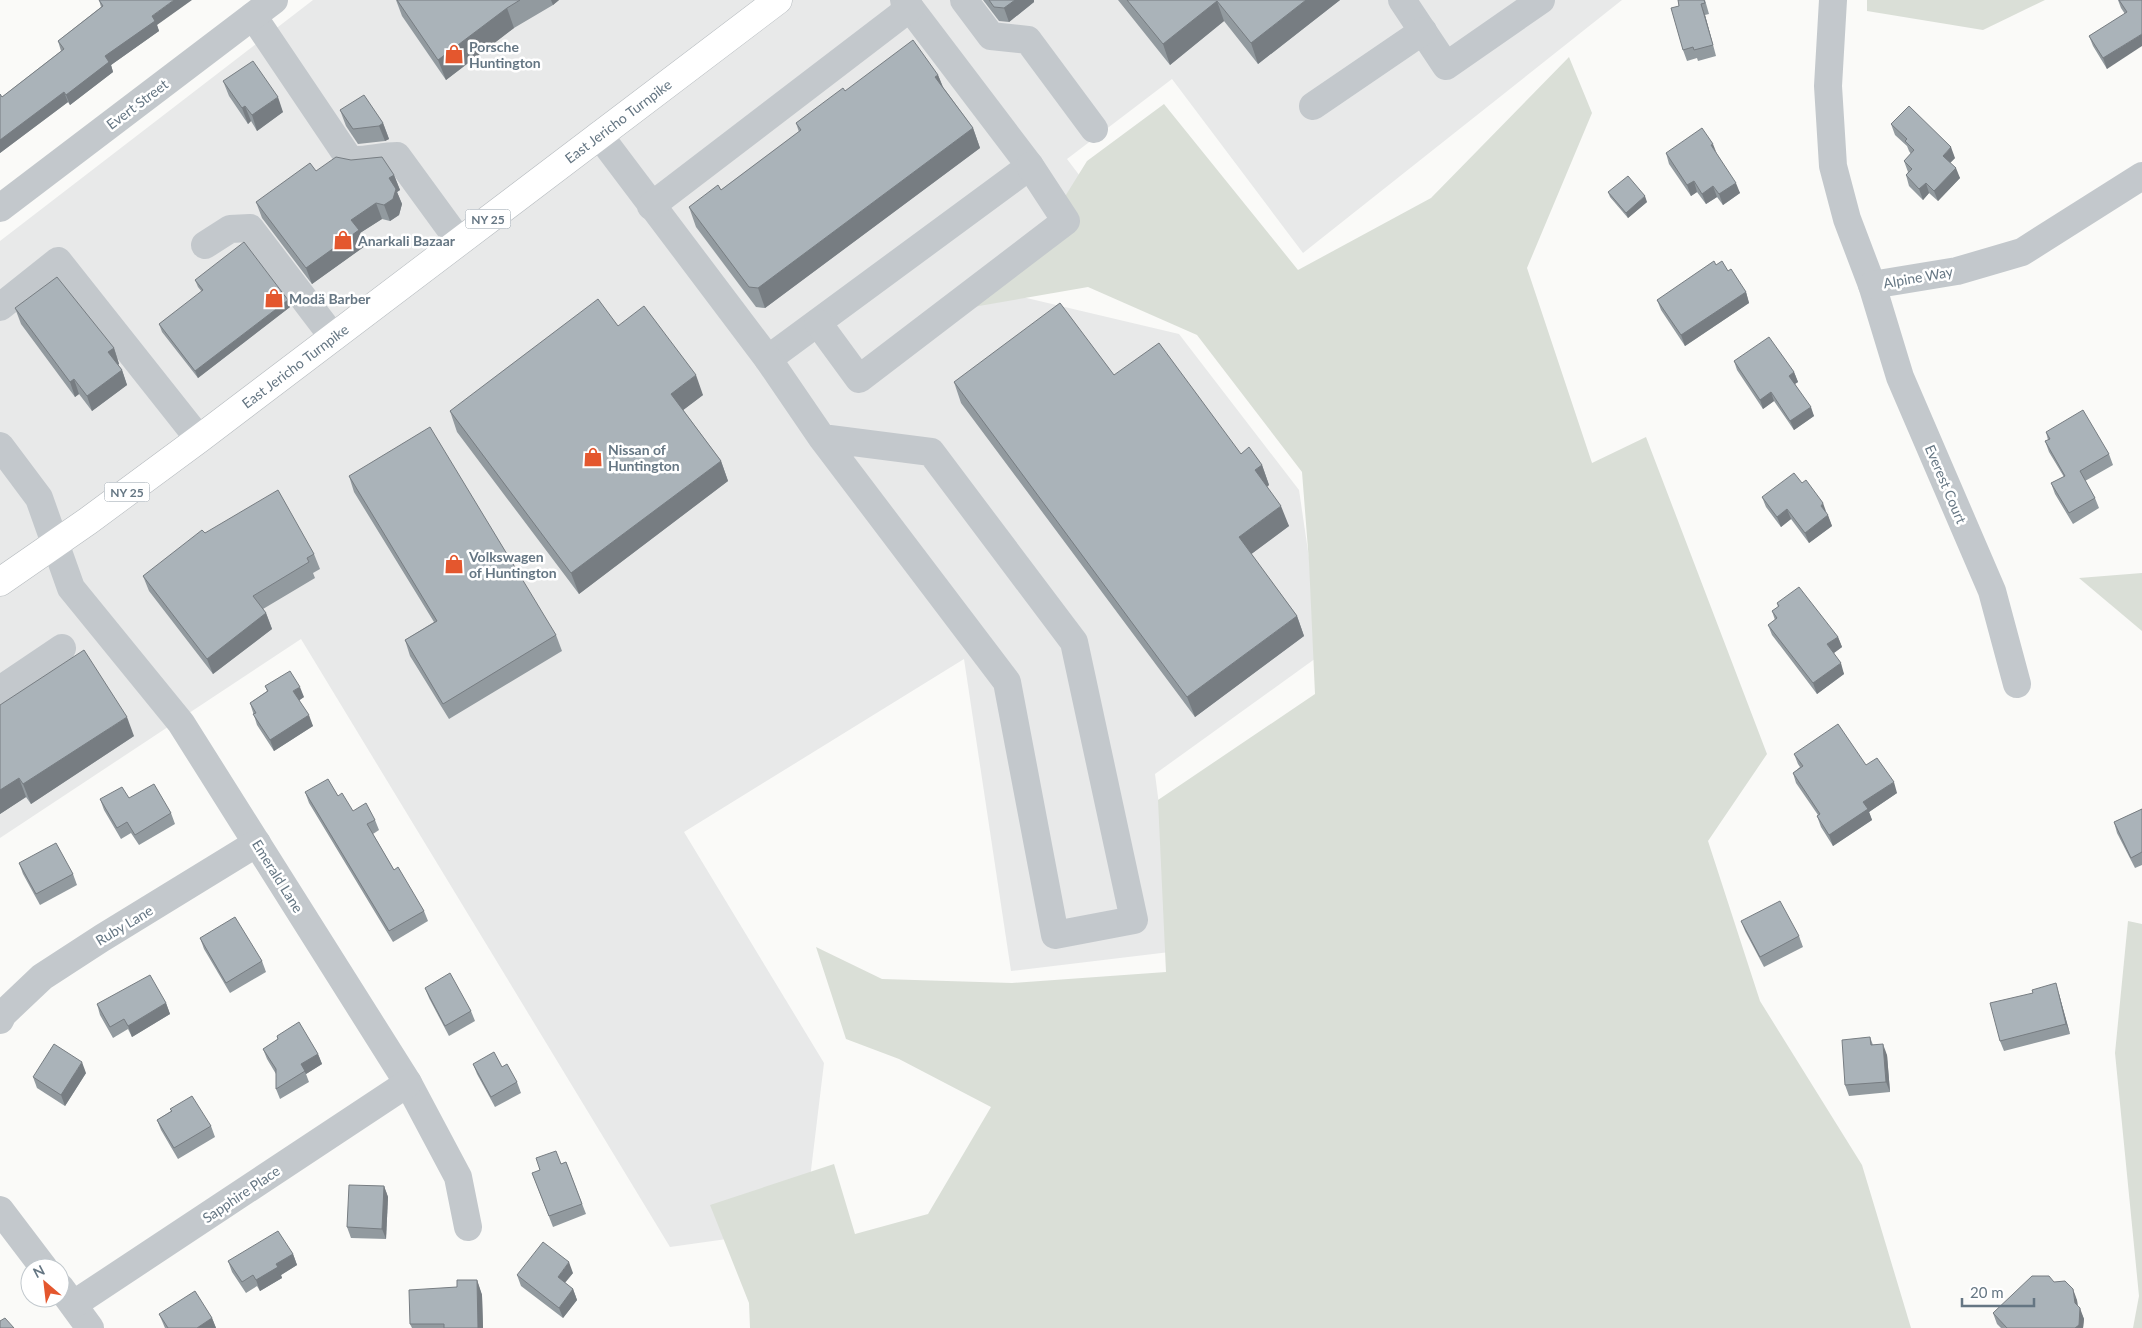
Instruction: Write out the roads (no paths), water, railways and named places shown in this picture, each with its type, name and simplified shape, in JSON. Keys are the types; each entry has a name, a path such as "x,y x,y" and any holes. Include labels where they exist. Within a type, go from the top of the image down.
{"main road":[{"name":"East Jericho Turnpike","path":"0,582 56,544 199,439 777,0"}],"street":[{"path":"964,0 991,36 1028,40 1094,129"},
{"path":"1402,0 1446,66 1541,0"},
{"name":"Alpine Way","path":"1833,0 1828,86 1833,166 1848,219 1872,285 1958,271 2022,252 2142,176"},
{"path":"652,206 907,4 1030,166 1066,221 859,379 818,323"},
{"path":"264,8 350,160 366,161 382,156 397,156 459,241"},
{"name":"Evert Street","path":"0,208 264,8"},
{"path":"1314,106 1423,31"},
{"path":"599,135 768,359 822,438 1007,682 1055,935 1134,920 1074,642 931,452 822,438"},
{"path":"768,359 1030,166"},
{"path":"205,245 230,228 250,228 333,337"},
{"path":"0,307 58,261 199,439"},
{"name":"Everest Court","path":"1872,285 1900,377 1992,591 2017,684"},
{"name":"Emerald Lane","path":"0,446 39,498 71,588 182,723 408,1083 458,1177 468,1227"},
{"path":"0,690 62,648"},
{"name":"Ruby Lane","path":"0,1020 3,1014 42,978 102,938 257,843"},
{"name":"Sapphire Place","path":"70,1294 408,1083"},
{"path":"0,1210 36,1258"},
{"path":"70,1300 90,1328"}],"place":[{"name":"Porsche Huntington","path":"454,54"},
{"name":"Anarkali Bazaar","path":"343,240"},
{"name":"Modä Barber","path":"274,298"},
{"name":"Nissan of Huntington","path":"593,457"},
{"name":"Volkswagen of Huntington","path":"454,564"}]}
